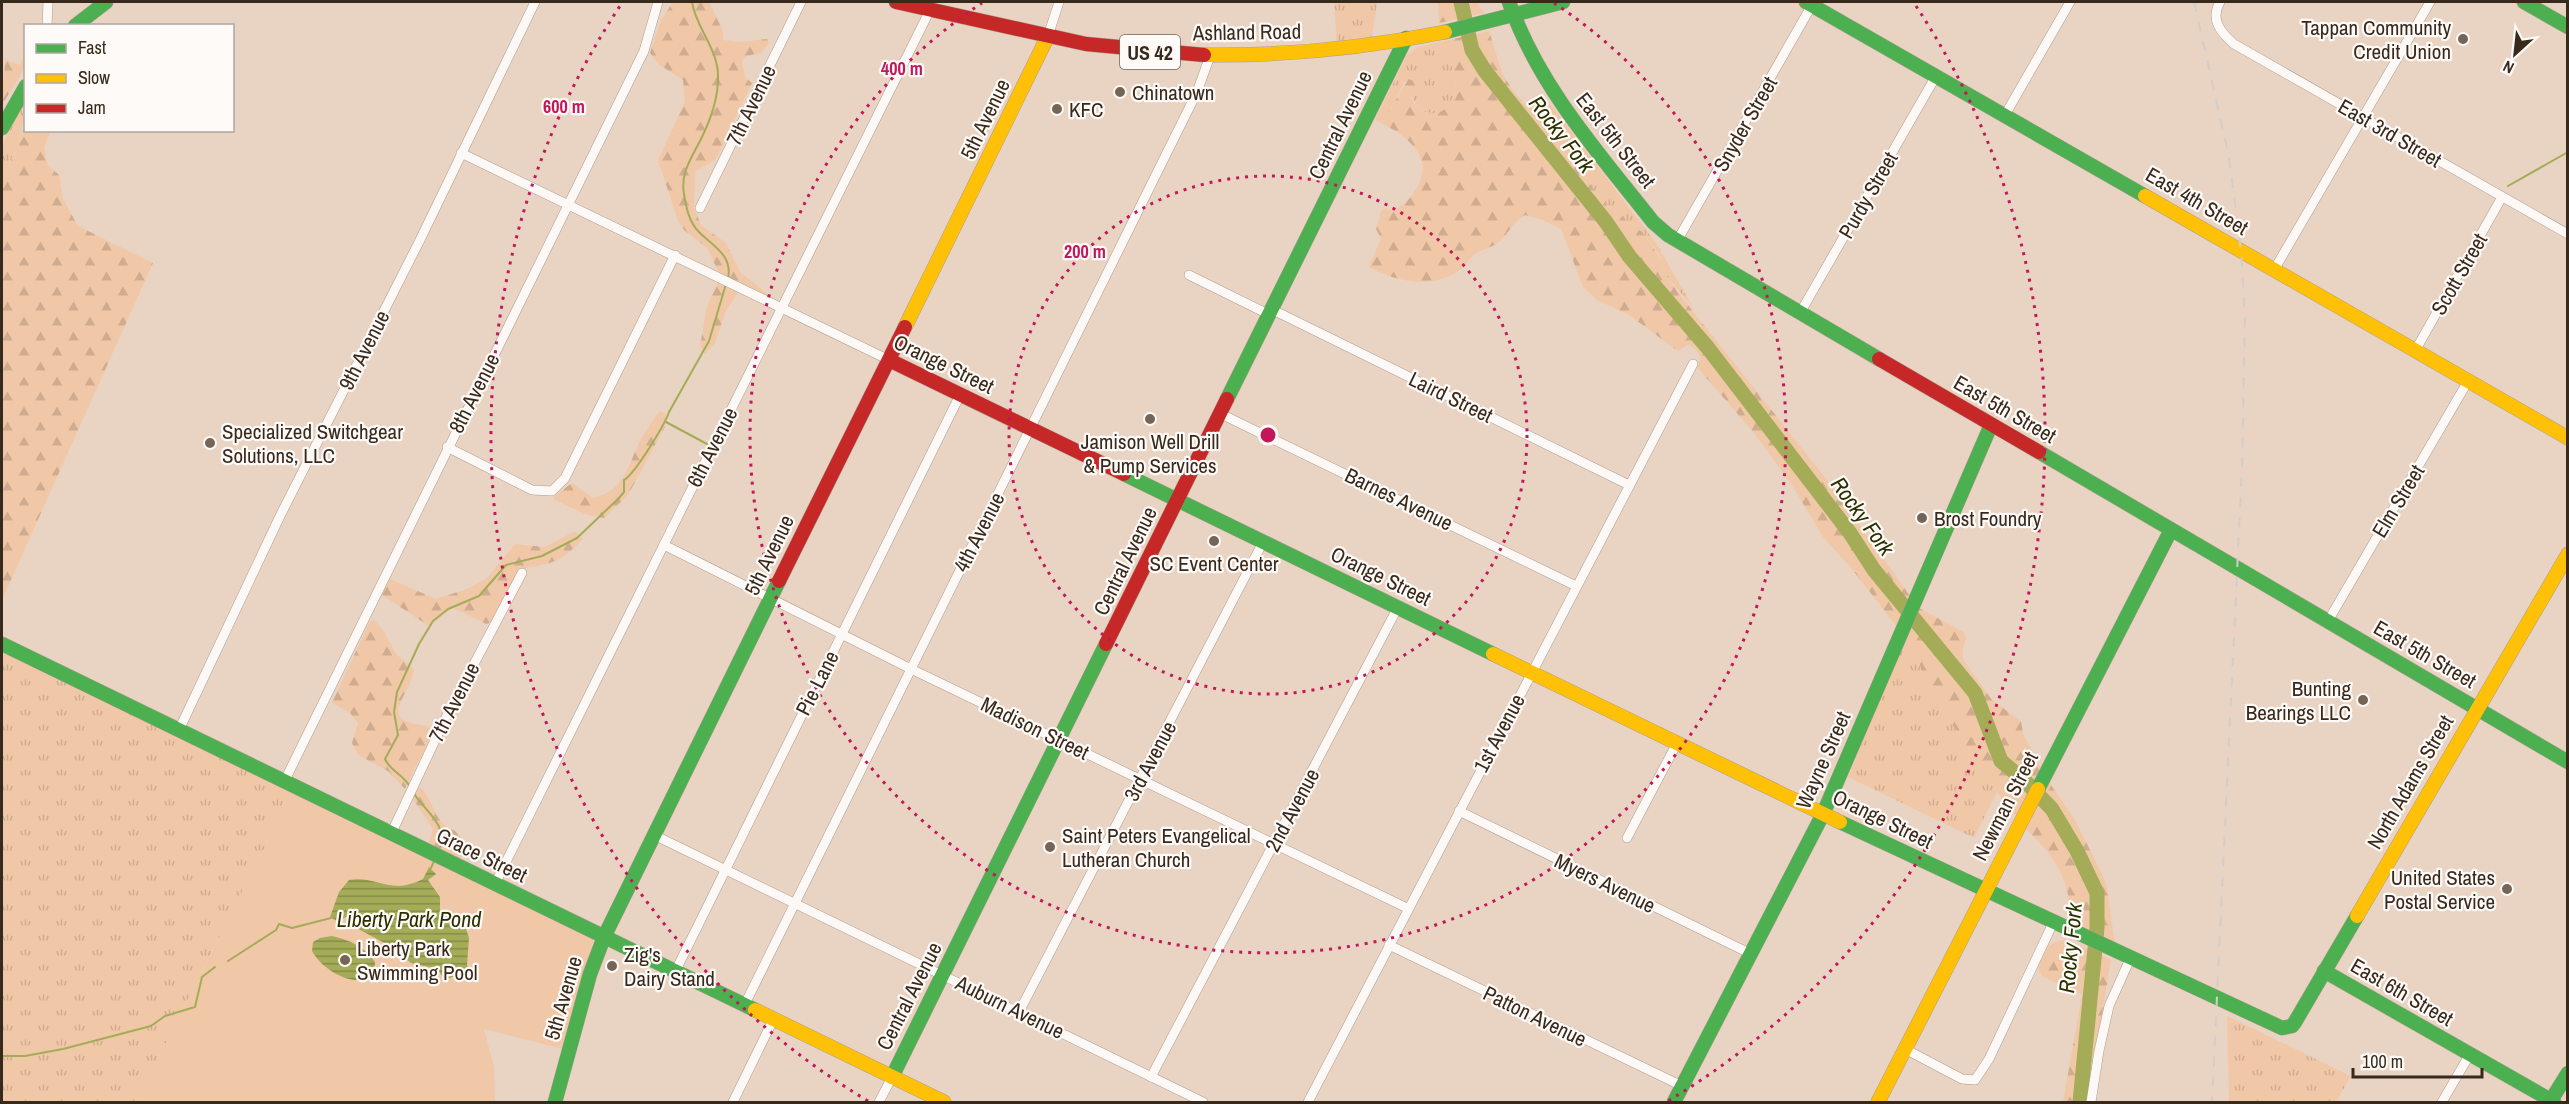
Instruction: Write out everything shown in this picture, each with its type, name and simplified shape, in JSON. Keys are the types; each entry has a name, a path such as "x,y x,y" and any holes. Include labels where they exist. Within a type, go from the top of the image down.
{"main road":[{"path":"78,24 106,2"},
{"name":"Ashland Road","path":"896,2 1048,36 1123,49 1210,56 1259,56 1320,51 1406,38 1513,17 1563,2"},
{"name":"East 5th Street","path":"1509,2 1513,17 1537,67 1559,100 1653,222 1677,241 2568,762"},
{"path":"2524,2 2568,27"},
{"name":"East 4th Street","path":"1809,3 2568,438"},
{"name":"5th Avenue","path":"555,1102 590,974 604,937 1048,36"},
{"name":"Central Avenue","path":"892,1077 1179,501 1406,38"},
{"path":"2,128 24,90"},
{"name":"Orange Street","path":"889,360 1823,814 2128,958 2287,1028"},
{"name":"Wayne Street","path":"1674,1102 1823,814 1991,425"},
{"name":"Newman Street","path":"1878,1102 2170,530"},
{"name":"North Adams Street","path":"2287,1028 2295,1022 2568,554"},
{"name":"Grace Street","path":"2,644 944,1102"},
{"name":"East 6th Street","path":"2324,971 2552,1102"},
{"path":"2552,1102 2568,1073"}],"street":[{"path":"47,24 48,2"},
{"name":"9th Avenue","path":"179,730 280,516 535,2"},
{"name":"8th Avenue","path":"284,782 644,51 658,2"},
{"name":"7th Avenue","path":"700,208 801,2"},
{"path":"1048,36 1059,2"},
{"path":"2005,116 2070,2"},
{"name":"East 3rd Street","path":"2220,2 2215,14 2218,26 2234,44 2568,234"},
{"path":"2274,270 2430,2"},
{"name":"Snyder Street","path":"1677,241 1809,3"},
{"name":"6th Avenue","path":"495,884 930,10"},
{"name":"4th Avenue","path":"744,1006 1197,92 1210,56"},
{"name":"Purdy Street","path":"1800,313 1936,76"},
{"name":"Orange Street","path":"461,153 889,360"},
{"name":"Scott Street","path":"2415,351 2502,197"},
{"path":"447,447 532,490 552,490 568,472 675,255"},
{"name":"Laird Street","path":"1189,275 1629,484"},
{"name":"1st Avenue","path":"1308,1102 1407,908 1693,364"},
{"name":"Elm Street","path":"2328,621 2468,381"},
{"name":"Pie Lane","path":"675,972 960,395"},
{"name":"Barnes Avenue","path":"1221,414 1576,586"},
{"name":"3rd Avenue","path":"1019,1011 1263,542"},
{"name":"Madison Street","path":"664,545 911,669 1407,908"},
{"name":"7th Avenue","path":"390,834 414,782 522,573"},
{"name":"2nd Avenue","path":"1151,1077 1398,607"},
{"path":"1627,838 1677,743"},
{"name":"Myers Avenue","path":"1458,812 1751,954"},
{"name":"Auburn Avenue","path":"654,834 1203,1102"},
{"path":"1905,1049 1962,1079 1975,1080 1982,1071 2058,925"},
{"name":"Patton Avenue","path":"1389,945 1682,1086"},
{"path":"2091,1102 2109,1006 2128,958"},
{"path":"733,1102 773,1020"},
{"path":"2442,1102 2470,1054"},
{"name":"Central Avenue","path":"879,1102 892,1077"}],"green space":[{"path":"673,2 709,2 723,31 723,40 740,42 767,39 769,43 761,53 746,56 742,61 745,77 752,83 716,159 695,172 694,208 701,225 726,243 740,272 778,302 719,273 707,248 684,230 678,221 658,160 685,102 683,80 658,64 650,53 661,20"},
{"path":"1334,2 1377,2 1372,38 1337,43"},
{"path":"1438,2 1476,2 1484,13 1439,23"},
{"path":"1489,31 1503,75 1512,89 1608,206 1643,233 1661,260 1665,274 1680,295 1831,485 1910,596 1897,627 1852,569 1823,537 1792,485 1754,433 1697,367 1701,357 1693,347 1688,345 1678,351 1629,315 1597,300 1583,287 1561,229 1543,220 1525,215 1499,242 1477,253 1463,268 1448,277 1437,280 1425,282 1401,279 1369,267 1381,238 1376,229 1381,211 1385,208 1392,210 1409,199 1421,178 1423,168 1421,159 1410,142 1383,124 1386,117 1408,79 1418,82 1411,98 1418,109 1435,113 1445,109 1454,94 1455,76 1444,41"},
{"path":"1444,41 1455,77 1454,94 1445,109 1428,113 1418,109 1405,81 1383,124 1375,120 1407,55 1418,47"},
{"path":"24,54 24,70 2,105 5,59 20,65"},
{"path":"1548,101 1656,243 1694,309 1665,274 1659,254 1643,233 1608,206 1524,103"},
{"path":"24,102 19,139 2,175 2,145"},
{"path":"24,126 24,132 51,132 44,147 47,164 59,175 63,199 78,226 153,263 2,600 2,175 10,163"},
{"path":"718,283 738,292 726,311 715,343 705,354 700,346 707,306"},
{"path":"660,411 666,414 665,427 628,495 604,518 585,514 555,500 553,497 572,483 593,498 611,490 628,469 641,439"},
{"path":"575,531 583,539 561,558 520,569 491,622 486,624 453,608 429,626 382,595 390,579 436,599 467,589 487,578 515,544 545,547"},
{"path":"1919,608 1964,632 1966,638 1962,652 1964,661 1992,700 2021,721 2023,734 2041,767 2016,816 2003,801 1924,682 1920,665 1906,637"},
{"path":"374,620 382,628 396,654 414,669 399,706 399,713 402,718 411,723 428,726 433,732 405,789 388,771 358,755 352,743 358,723 350,713 332,703 370,621"},
{"path":"1906,637 1920,665 1924,682 1997,792 1974,838 1848,777"},
{"path":"2,650 293,791 136,1102 2,1102"},
{"path":"2049,782 2075,820 2106,882 2115,944 2069,923 2068,895 2060,871 2046,850 2026,829"},
{"path":"419,787 425,793 440,820 459,835 466,847 460,859 428,844 433,829 413,799"},
{"path":"293,791 594,938 563,1049 484,1029 494,1067 495,1102 136,1102"},
{"path":"2066,939 2111,960 2087,1102 2063,1102 2082,995 2042,976 2038,968 2050,945"},
{"path":"2227,1016 2351,1076 2336,1102 2229,1102"}],"water":[{"name":"Liberty Park Pond","path":"429,867 436,874 428,880 440,897 440,910 464,922 469,938 467,965 469,970 445,980 437,969 411,963 390,946 360,930 346,917 337,921 330,917 339,892 349,880 368,880 401,886 423,879"},
{"name":"Liberty Park Swimming Pool","path":"332,936 351,942 367,952 375,962 374,975 366,979 349,979 323,965 312,951 313,942"}],"waterway":[{"path":"692,2 694,12 715,58 718,78 717,94 710,117 685,172 684,194 693,224 725,257 729,271 728,279"},
{"name":"Rocky Fork","path":"1461,2 1472,50 1485,71 1606,222 1629,256 1708,348 1850,533 1874,570 1975,693 2001,761 2025,781 2052,809 2077,851 2097,893 2097,928 2080,1102"},
{"path":"2508,186 2568,152"},
{"path":"410,787 385,759 398,735 394,712 397,692 419,644 433,621 448,609 479,596 506,565 542,556 577,538 619,498 624,492 624,480 635,469 656,437 709,341 726,284"},
{"path":"666,422 707,444"},
{"path":"413,792 439,826 441,833 439,850"},
{"path":"431,868 434,861"},
{"path":"228,961 276,930 279,924 292,928 331,918"},
{"path":"2,1056 25,1056 63,1049 151,1026 165,1016 195,1007 202,977 215,967"}],"railway":[{"path":"2194,2 2229,157 2241,251 2245,320 2242,467 2212,1102"}],"traffic: fast":[{"path":"78,24 106,2"},
{"path":"1509,2 1536,62 1553,91 1591,144 1653,222 1668,235 1879,359"},
{"path":"1445,32 1563,2"},
{"path":"1806,2 2145,196"},
{"path":"2524,2 2568,27"},
{"path":"1227,399 1406,38"},
{"path":"2,128 24,90"},
{"path":"1674,1102 1823,814 1991,425"},
{"path":"2039,452 2568,762"},
{"path":"1124,474 1493,654"},
{"path":"2038,789 2171,530"},
{"path":"555,1102 590,974 604,937 779,581"},
{"path":"2,644 755,1010"},
{"path":"892,1077 1106,644"},
{"path":"1840,822 2282,1028 2292,1026 2295,1022 2357,916"},
{"path":"2324,971 2554,1102"},
{"path":"2550,1102 2568,1073"}],"traffic: slow":[{"path":"1204,55 1325,50 1445,32"},
{"path":"905,327 1048,36"},
{"path":"2145,196 2568,438"},
{"path":"2357,916 2568,554"},
{"path":"1493,654 1840,822"},
{"path":"1878,1102 2038,789"},
{"path":"755,1010 944,1102"}],"traffic: jam":[{"path":"896,2 1086,44 1204,55"},
{"path":"779,581 905,327"},
{"path":"1879,359 2039,452"},
{"path":"889,360 1124,474"},
{"path":"1106,644 1227,399"}],"place":[{"name":"Tappan Community Credit Union","path":"2463,39"},
{"name":"Chinatown","path":"1120,92"},
{"name":"KFC","path":"1057,109"},
{"name":"Jamison Well Drill & Pump Services","path":"1150,419"},
{"name":"Specialized Switchgear Solutions, LLC","path":"210,443"},
{"name":"Brost Foundry","path":"1922,518"},
{"name":"SC Event Center","path":"1214,541"},
{"name":"Bunting Bearings LLC","path":"2363,700"},
{"name":"Saint Peters Evangelical Lutheran Church","path":"1050,847"},
{"name":"United States Postal Service","path":"2507,889"},
{"name":"Liberty Park Swimming Pool","path":"345,960"},
{"name":"Zig's Dairy Stand","path":"612,966"}]}
